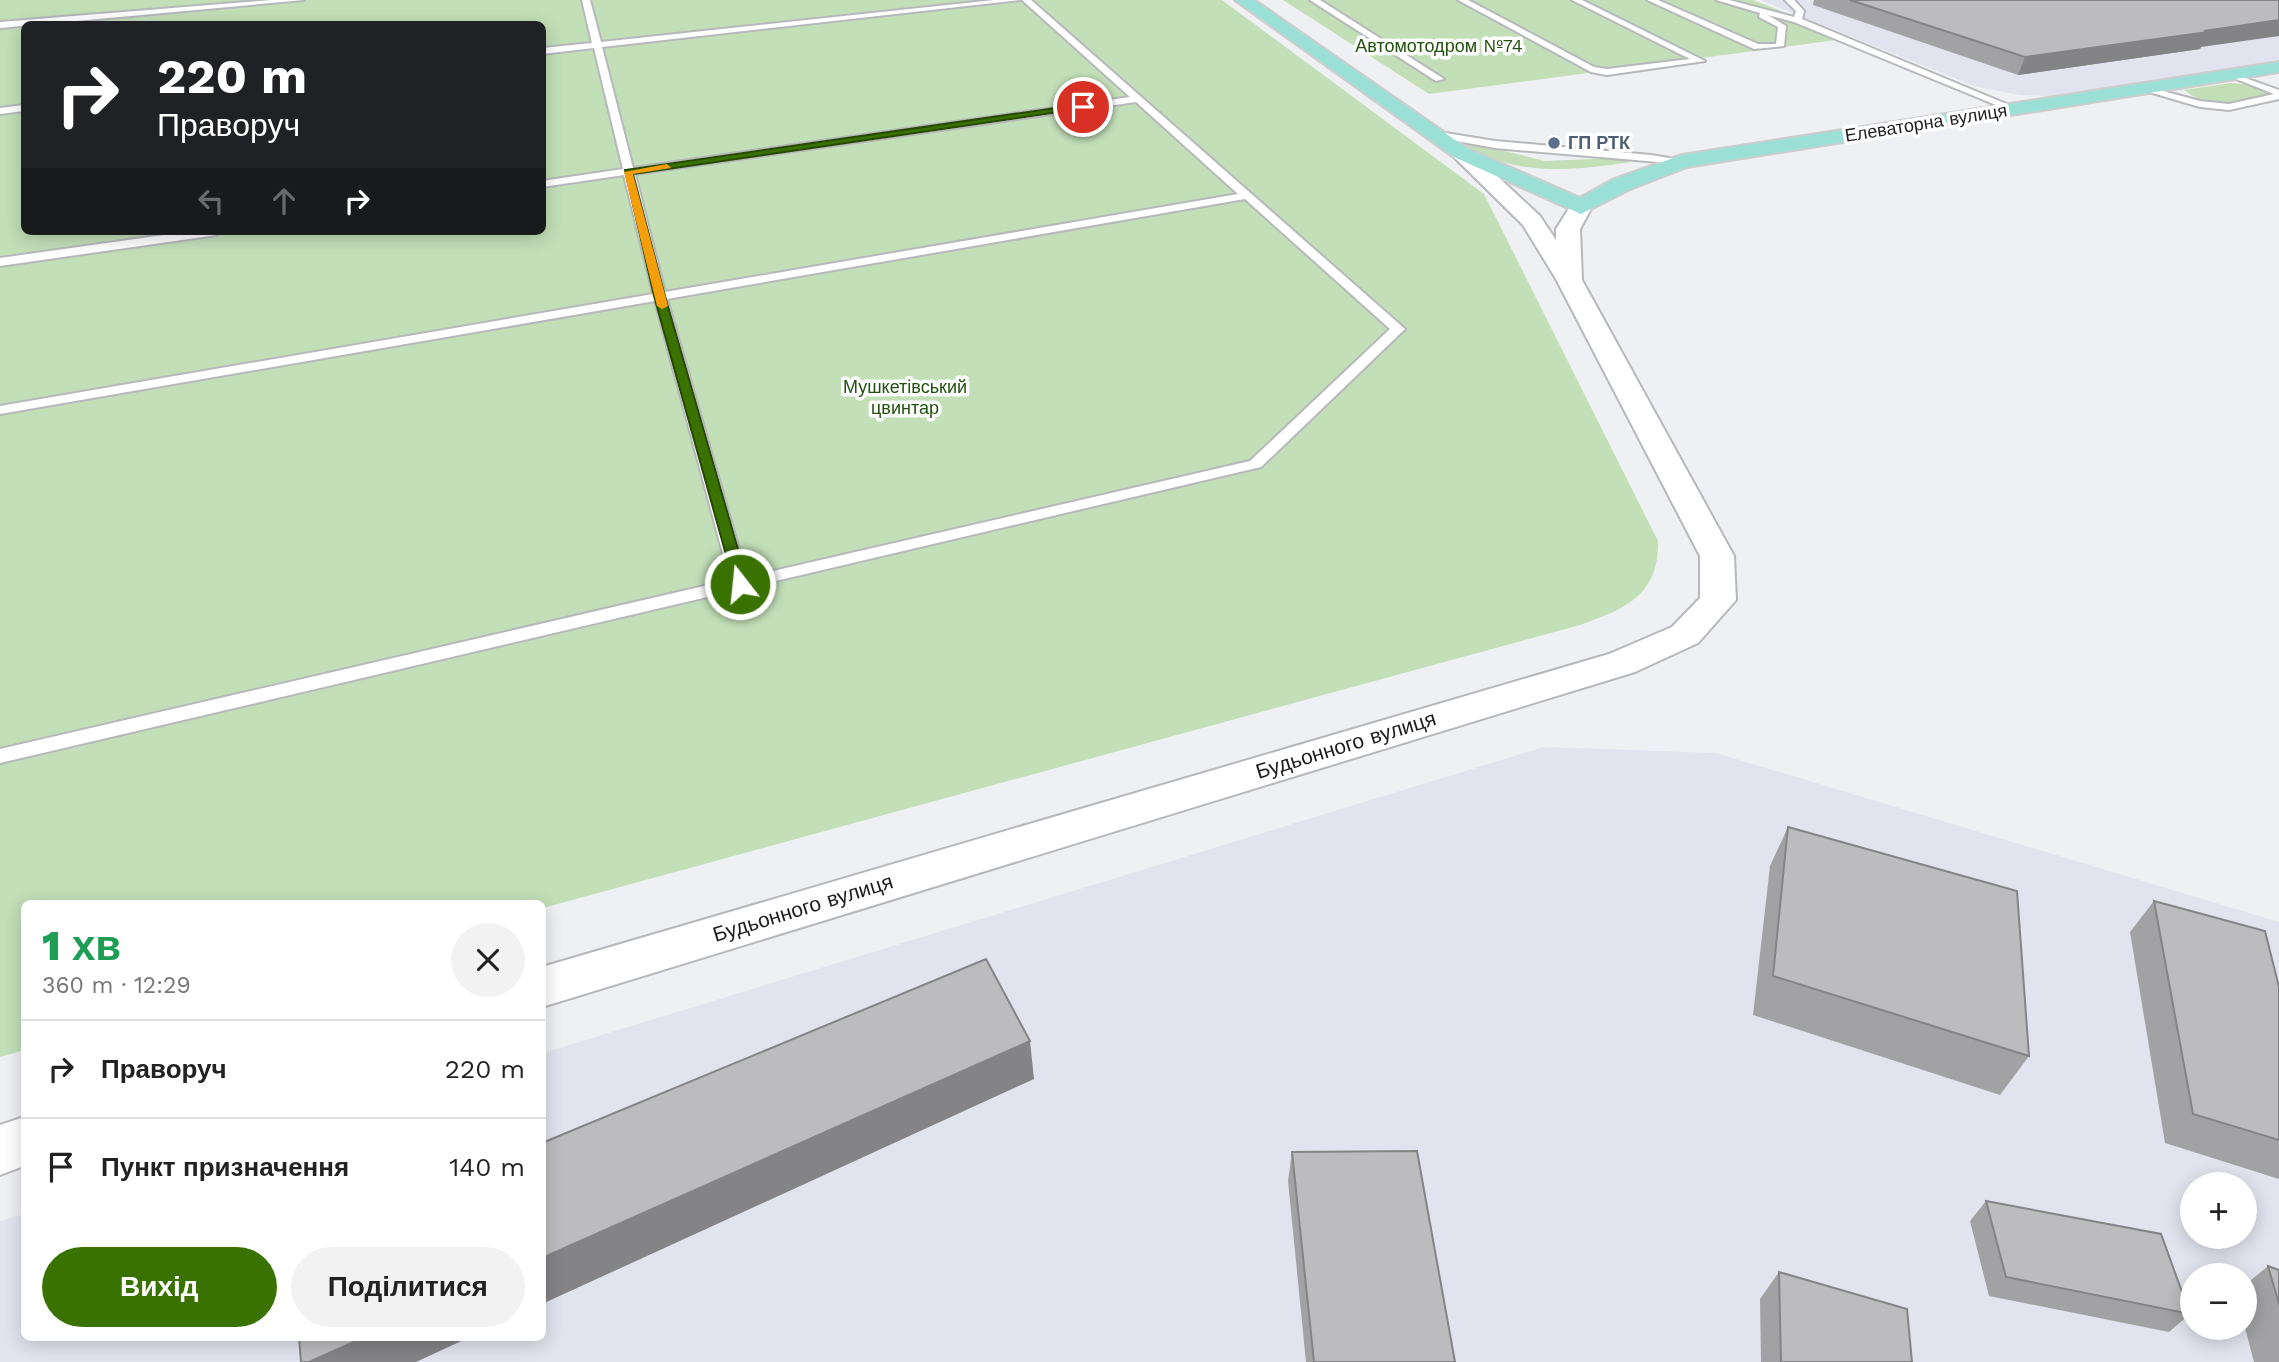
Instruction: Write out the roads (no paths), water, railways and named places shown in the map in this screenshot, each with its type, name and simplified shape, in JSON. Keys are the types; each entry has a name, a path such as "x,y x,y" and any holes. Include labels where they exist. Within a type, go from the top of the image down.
{"main road":[{"path":"1243,0 1461,153 1532,221 1570,280"},
{"name":"Елеваторна вулиця","path":"1574,185 1620,185 1682,162 2279,67"},
{"path":"1461,153 1574,185"},
{"path":"1461,153 1574,185 1682,162"},
{"name":"Будьонного вулиця","path":"546,986 1622,663 1685,635 1718,600 1717,556 1570,280 1567,229 1574,185"},
{"path":"0,1150 21,1143"}],"lane":[{"path":"48,21 300,0"},
{"path":"586,0 660,296 740,584"},
{"path":"546,51 1017,0"},
{"path":"0,756 1255,464 1398,329 1026,0"},
{"path":"1314,0 1440,79"},
{"path":"1462,0 1591,69 1607,72 1700,61 1576,0"},
{"path":"1651,0 1757,47 1780,46 1782,26 1751,9"},
{"path":"1720,0 1797,20 2016,110"},
{"path":"1788,0 1800,11 1797,20"},
{"path":"0,25 21,23"},
{"path":"2234,75 2279,94"},
{"path":"2144,89 2200,104 2230,107 2279,94"},
{"path":"546,183 1136,99"},
{"path":"0,111 21,108"},
{"path":"1433,134 1510,149 1623,154 1682,162"},
{"path":"0,410 1245,196"},
{"path":"0,262 189,235"}],"place":[{"name":"ГП РТК","path":"1554,143"}],"park label":[{"name":"Автомотодром №74","path":"1439,46"},
{"name":"Мушкетівський цвинтар","path":"905,397"}]}
